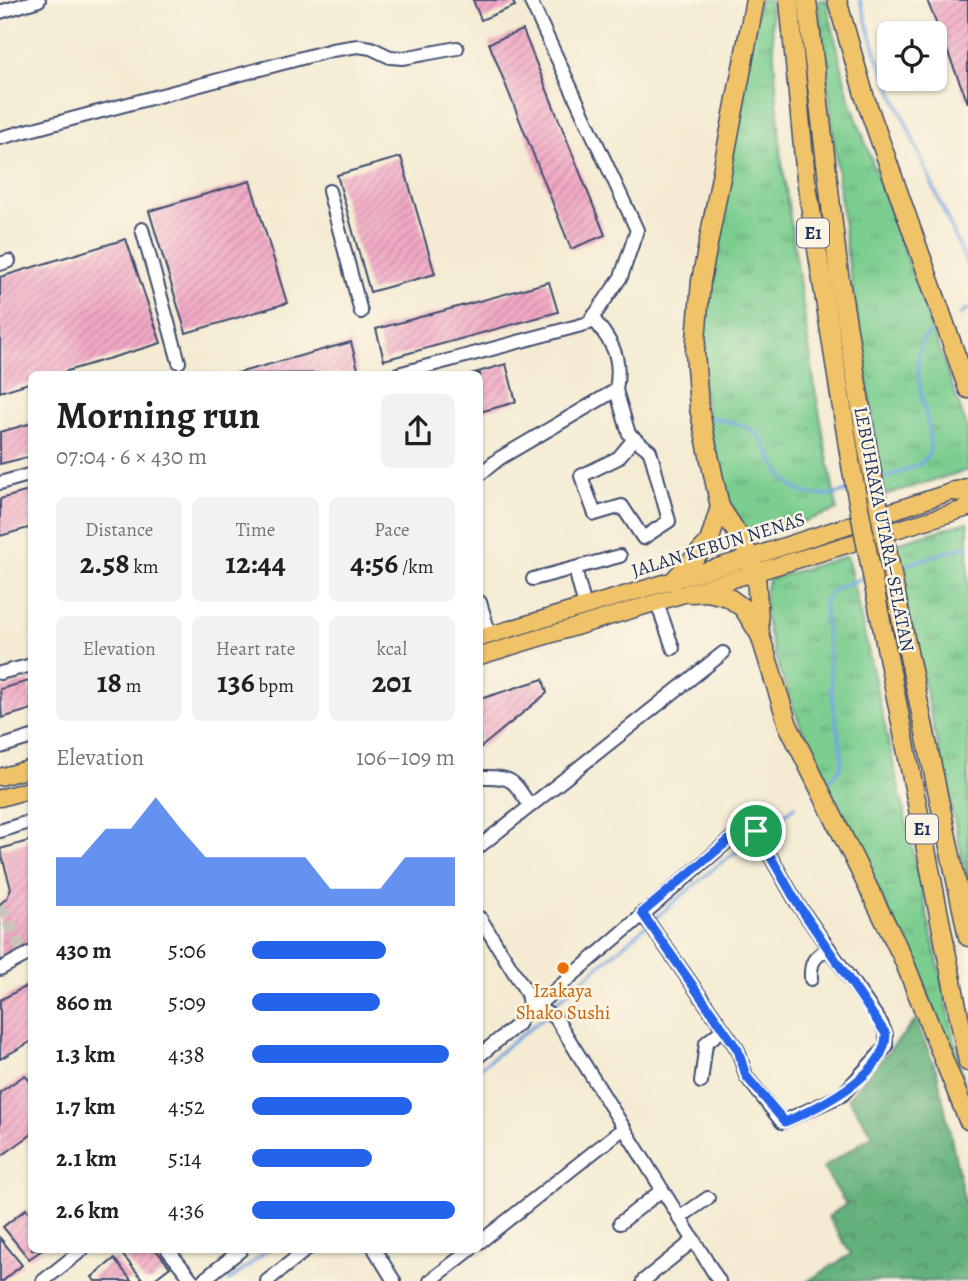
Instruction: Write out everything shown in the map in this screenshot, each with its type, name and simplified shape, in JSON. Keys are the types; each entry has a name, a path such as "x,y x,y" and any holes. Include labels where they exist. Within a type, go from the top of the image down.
{"highway":[{"path":"755,0 701,281 695,329 699,408 720,507 754,566 760,635 788,725 902,956 968,1120"},
{"name":"LEBUHRAYA UTARA–SELATAN","path":"789,0 806,179 850,465 968,1062"},
{"name":"LEBUHRAYA UTARA–SELATAN","path":"807,0 835,248 869,457 968,937"},
{"path":"837,0 865,97 968,389"},
{"path":"673,580 709,542 720,507"},
{"path":"690,593 708,592 729,597 743,608 760,635"}],"main road":[{"name":"JALAN KEBUN NENAS","path":"483,655 690,593 754,566 963,490"},
{"name":"JALAN KEBUN NENAS","path":"485,637 673,580 754,566 968,508"},
{"path":"0,777 28,769"},
{"path":"0,799 28,790"}],"street":[{"path":"0,12 39,0"},
{"path":"409,371 589,323 621,277 637,230 530,0"},
{"path":"0,138 332,50 358,46 371,48 390,57 403,58 457,48"},
{"path":"329,191 360,312"},
{"path":"142,229 179,362"},
{"path":"592,317 605,334 621,365 616,390 633,440"},
{"path":"483,472 500,458 616,390"},
{"path":"633,440 644,444 650,452 668,521 643,538 622,506 595,514 581,476 618,458 633,440"},
{"path":"0,483 28,475"},
{"path":"533,579 620,556"},
{"path":"575,569 586,607"},
{"path":"657,603 673,648"},
{"path":"483,844 723,653"},
{"path":"0,673 28,666"},
{"path":"0,747 28,738"},
{"path":"483,777 505,776 513,781 530,806"},
{"path":"0,831 28,822"},
{"path":"483,1053 518,1024 542,1009 647,920 741,830 749,828 756,831 797,903 886,1034 886,1047 842,1095 782,1122 746,1076 738,1050 647,920"},
{"path":"483,927 624,1128 719,1281"},
{"path":"811,979 810,966 815,957 829,948"},
{"path":"0,969 28,954"},
{"path":"701,1082 706,1044 723,1029"},
{"path":"483,1240 624,1128"},
{"path":"620,1223 662,1190"},
{"path":"679,1217 708,1198"},
{"path":"643,1281 694,1240"},
{"path":"43,1281 78,1253"},
{"path":"170,1253 193,1281"},
{"path":"202,1281 237,1253"},
{"path":"267,1281 302,1253"},
{"path":"377,1253 394,1281"},
{"path":"430,1281 466,1253"}],"green space":[{"path":"759,0 770,0 781,156 815,389 837,510 752,539 727,498 714,457 701,374 701,318"},
{"path":"818,0 826,0 848,94 968,430 968,470 884,495 846,246"},
{"path":"968,522 968,883 893,544"},
{"path":"847,556 968,1103 917,969 820,770 774,652 765,607 770,579"},
{"path":"916,1020 937,1072 968,1216 968,1281 808,1281 851,1254 828,1217 846,1204 823,1168 873,1135 848,1098"}],"building":[{"path":"473,0 512,0 515,6 481,20"},
{"path":"927,0 968,0 968,103 947,50 947,21 935,21"},
{"path":"523,30 605,235 571,249 489,43"},
{"path":"401,157 435,274 370,292 337,175"},
{"path":"250,181 287,303 186,333 149,211"},
{"path":"126,239 161,343 67,371 28,371 28,383 0,392 0,277"},
{"path":"549,282 558,312 384,360 376,329"},
{"path":"351,342 358,371 245,371"},
{"path":"506,364 516,402 483,411 482,371"},
{"path":"28,424 28,457 0,464 0,432"},
{"path":"28,491 28,528 0,536 0,499"},
{"path":"543,679 547,693 483,746 483,698"},
{"path":"28,681 28,710 2,718 0,689"},
{"path":"28,841 28,949 0,964 0,904 11,889 0,849"},
{"path":"28,985 28,1043 0,1059 0,1000"},
{"path":"25,1075 28,1079 28,1137 0,1157 0,1092"},
{"path":"26,1209 28,1253 38,1253 29,1259 3,1227"},
{"path":"0,1238 22,1265 3,1281 0,1281"},
{"path":"121,1253 158,1253 170,1267 152,1281 144,1281"},
{"path":"114,1259 132,1281 95,1281 92,1277"}],"waterway":[{"path":"860,0 877,56 968,267"},
{"path":"960,315 968,309"},
{"path":"878,481 920,464 929,455 930,440 918,367 924,337 930,334"},
{"path":"710,417 746,427 756,434 786,480 802,492 830,495 851,490"},
{"path":"896,568 968,545"},
{"path":"829,781 841,767 842,757 833,702 824,602 834,589 866,577"},
{"path":"766,830 795,806"},
{"path":"483,1066 543,1018 554,1004 719,864 752,841"},
{"path":"229,1281 264,1253"}],"tunnel":[{"path":"0,906 25,956"}],"place":[{"name":"Izakaya Shako Sushi","path":"563,968"}],"route":[{"path":"749,828 756,831 797,903 886,1034 886,1047 842,1095 785,1122 781,1121 746,1076 738,1050 642,913 741,830 749,828"}]}
